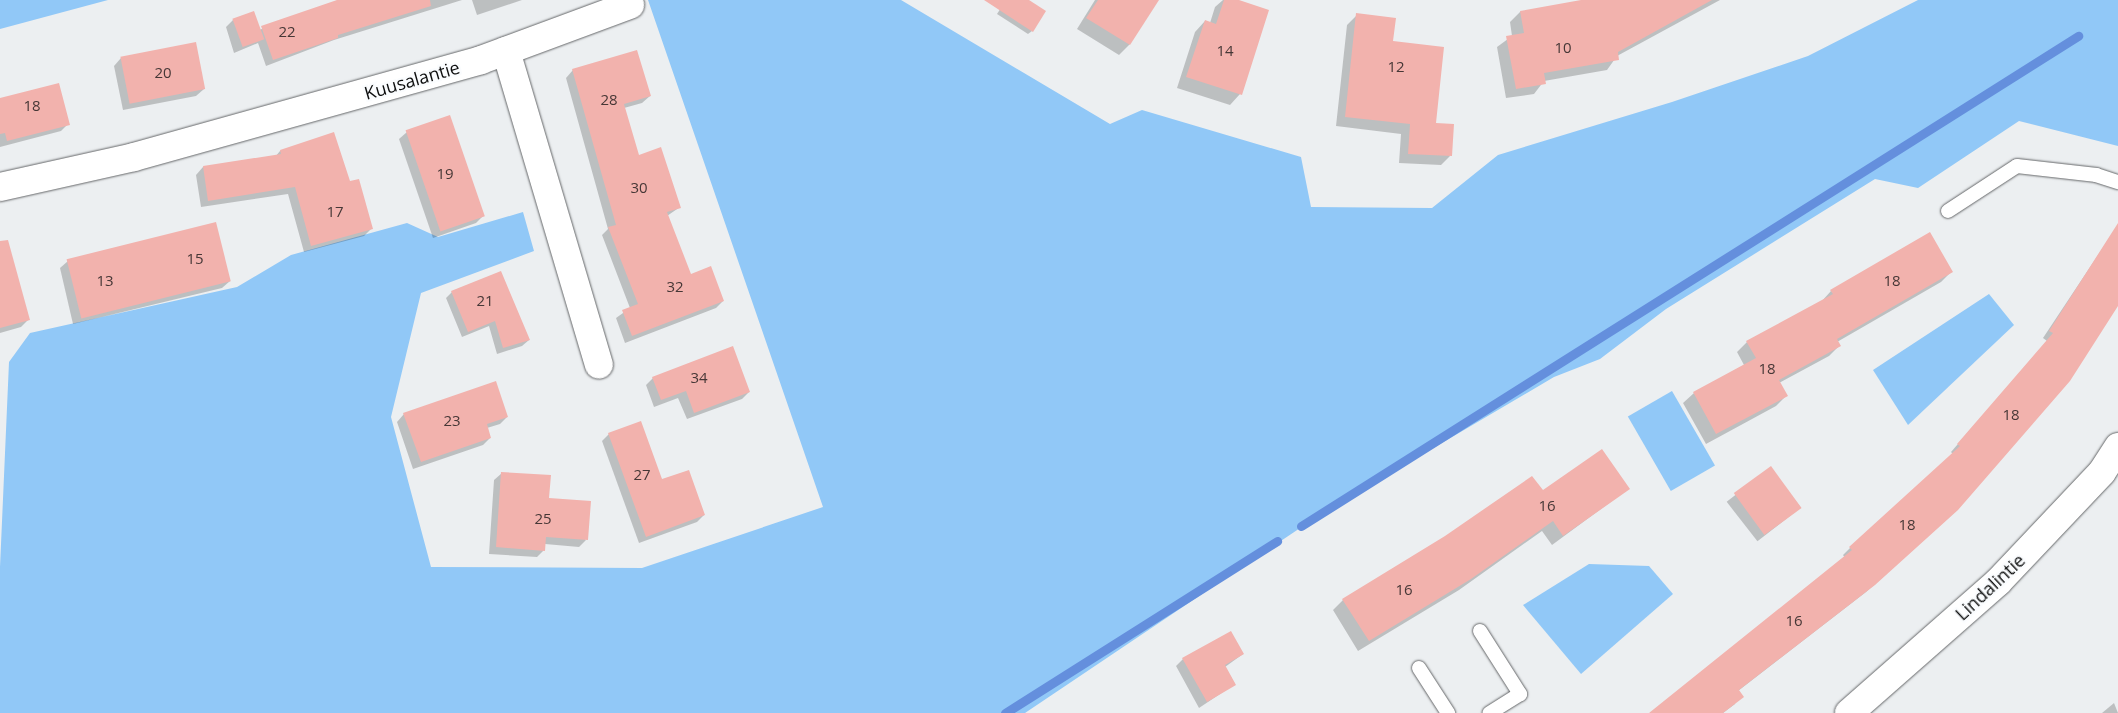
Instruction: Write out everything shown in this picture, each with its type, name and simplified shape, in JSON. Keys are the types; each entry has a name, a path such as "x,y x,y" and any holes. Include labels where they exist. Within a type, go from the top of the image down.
{"street":[{"name":"Kuusalantie","path":"0,187 134,158 255,125 506,51 630,5"},
{"path":"506,51 599,364"},
{"name":"Lindalintie","path":"1848,713 1998,582 2102,472 2118,447"}],"lane":[{"path":"1948,211 2018,166 2096,175 2118,182"},
{"path":"1480,631 1520,694 1490,713"},
{"path":"1419,668 1448,713"}],"shaded area":[{"path":"0,0 108,0 0,29"},
{"path":"648,0 901,0 1110,124 1142,110 1301,157 1311,207 1432,208 1498,155 1672,102 1808,56 1918,0 2118,0 2118,146 2019,121 1918,188 1875,179 1666,309 1600,359 1554,377 1318,516 1025,713 0,713 0,567 9,362 30,333 237,287 291,255 407,223 438,237 523,212 534,251 421,293 391,417 431,567 642,568 823,507"},
{"path":"1989,294 2014,325 1908,425 1873,370"},
{"path":"1672,391 1715,465 1671,491 1628,416"},
{"path":"1589,564 1649,566 1673,594 1581,674 1523,605"}],"building":[{"path":"337,0 430,0 431,6 338,35 338,38 273,60 261,26"},
{"path":"984,0 1029,0 1046,11 1033,32"},
{"path":"1098,0 1159,0 1130,45 1086,18"},
{"path":"1224,0 1239,0 1269,10 1242,95 1186,77 1205,20 1216,24"},
{"path":"1581,0 1712,0 1618,52 1619,60 1544,73 1546,84 1516,89 1506,36 1524,33 1520,11"},
{"path":"254,11 264,39 243,47 232,19"},
{"path":"1356,13 1396,18 1393,41 1444,47 1436,123 1454,124 1452,156 1408,154 1410,124 1345,117"},
{"path":"196,42 205,89 130,104 120,57"},
{"path":"637,50 651,96 624,104 639,155 661,147 681,208 667,212 691,274 711,266 724,301 632,336 622,310 638,304 608,227 616,225 572,69"},
{"path":"59,83 70,125 7,141 5,133 0,134 0,98"},
{"path":"450,115 485,216 440,231 406,130"},
{"path":"334,132 350,181 359,179 373,229 311,246 295,187 208,201 203,166 281,154 280,150"},
{"path":"216,222 231,281 81,318 67,259"},
{"path":"2118,223 2118,306 2070,381 1958,510 1875,585 1739,690 1744,697 1723,713 1649,713 1852,550 1849,547 1960,446 1957,444 2053,333 2049,331"},
{"path":"1930,232 1953,272 1837,339 1841,346 1779,380 1788,396 1716,434 1693,392 1756,358 1746,341 1833,294 1830,290"},
{"path":"8,240 30,320 0,328 0,241"},
{"path":"501,271 530,340 503,348 495,321 468,332 451,291"},
{"path":"733,346 750,392 694,413 686,391 661,400 652,377"},
{"path":"496,381 508,417 487,424 491,438 421,462 403,413"},
{"path":"641,421 662,479 689,470 705,515 646,537 608,433"},
{"path":"1602,449 1630,489 1563,536 1553,521 1471,579 1369,641 1342,599 1445,536 1532,476 1543,490"},
{"path":"1771,466 1802,508 1764,535 1734,493"},
{"path":"501,472 551,475 549,498 591,501 588,540 546,537 545,551 496,547"},
{"path":"1231,631 1244,654 1225,665 1236,685 1207,702 1182,658"}],"waterway":[{"path":"1301,526 2078,36"},
{"path":"1005,713 1277,541"}]}
